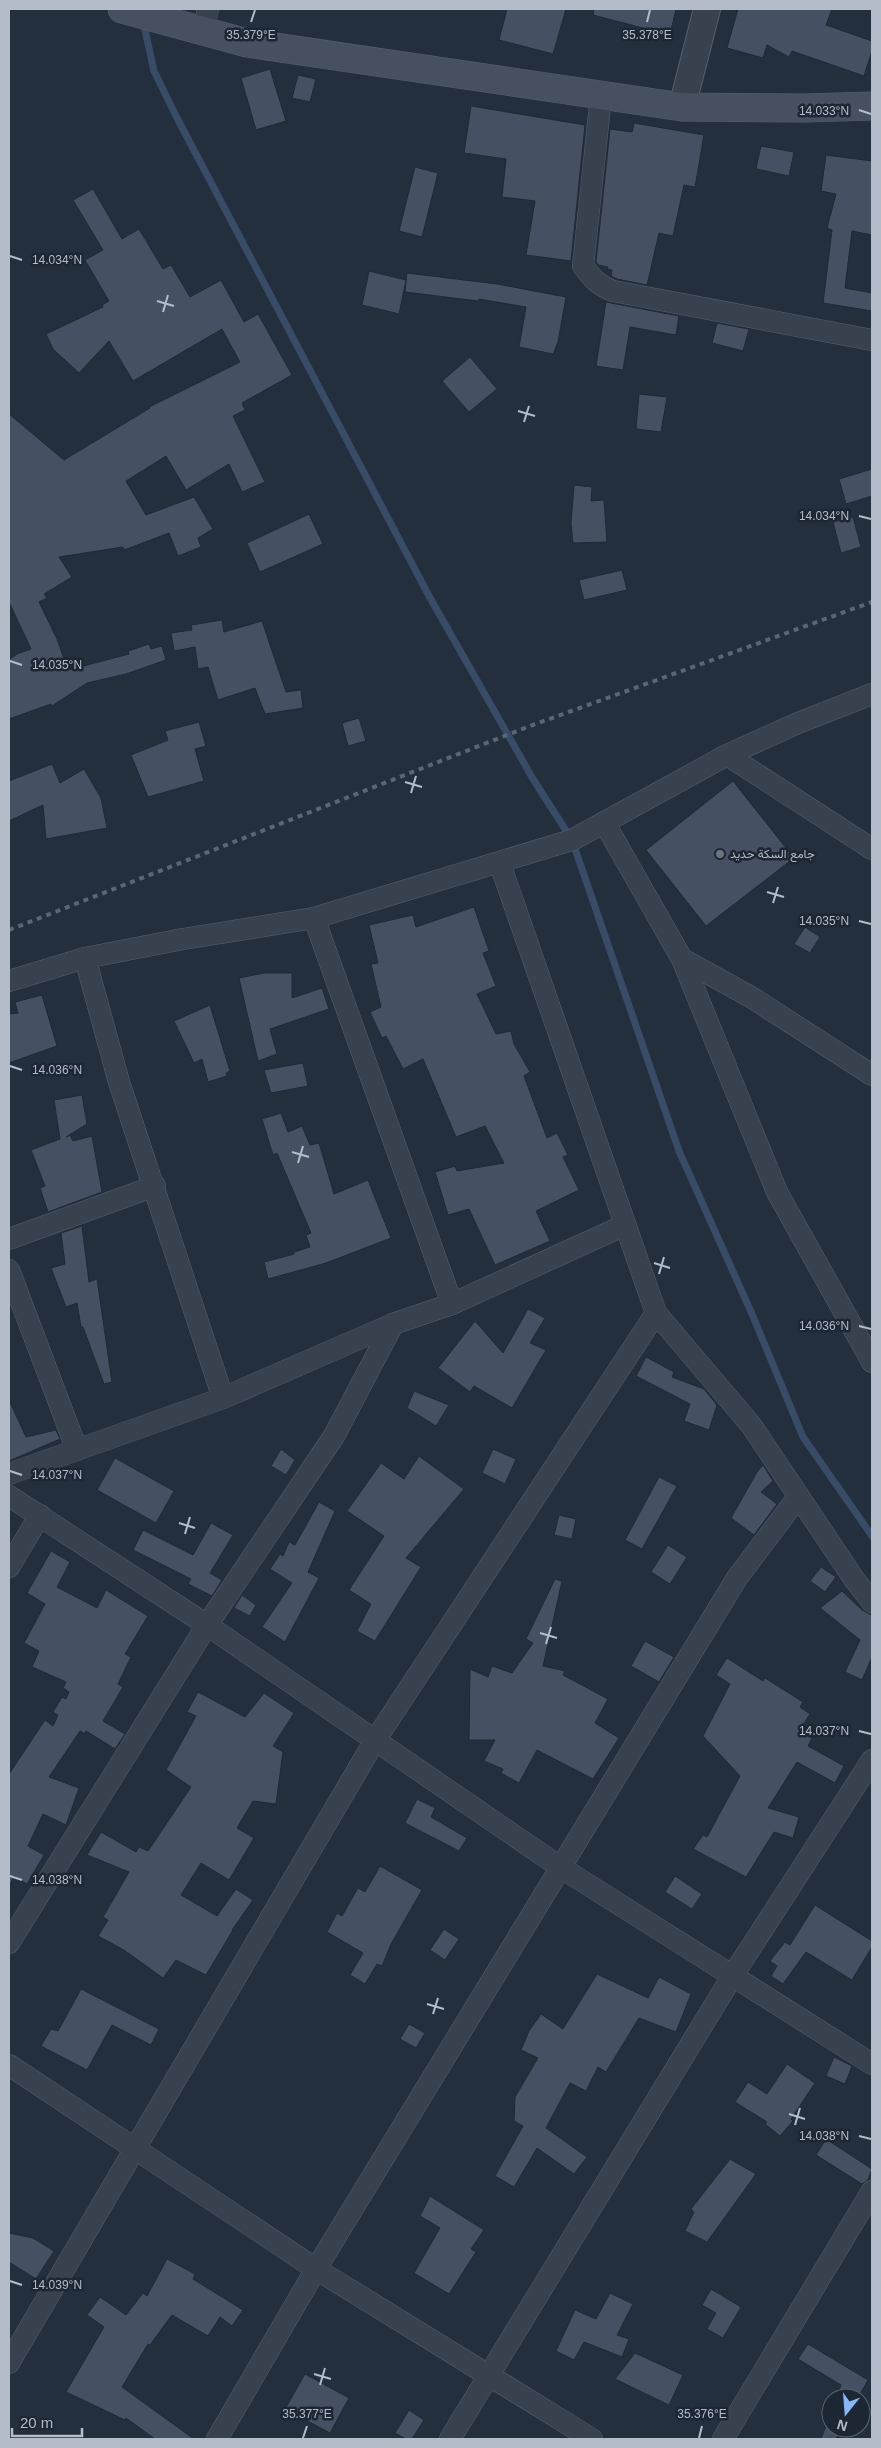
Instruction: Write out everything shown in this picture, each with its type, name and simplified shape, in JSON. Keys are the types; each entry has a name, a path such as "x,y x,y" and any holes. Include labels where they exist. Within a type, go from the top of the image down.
{"main road":[{"path":"122,9 198,22 266,46 682,107 805,108 872,106"}],"street":[{"path":"682,107 707,9"},
{"path":"601,96 583,266 592,278 601,286 613,291 872,340"},
{"path":"9,981 85,958 183,939 314,918 500,864 572,840 727,754 872,694"},
{"path":"727,754 872,849"},
{"path":"604,822 682,959 777,1192 872,1362"},
{"path":"500,864 656,1313 751,1425 798,1497 872,1602"},
{"path":"314,918 452,1304"},
{"path":"85,958 119,1082 155,1186 223,1398"},
{"path":"682,959 751,997 872,1075"},
{"path":"9,1238 155,1186"},
{"path":"9,1474 223,1398 393,1324 452,1304 625,1225"},
{"path":"9,1270 76,1450"},
{"path":"9,2364 374,1742 656,1313"},
{"path":"9,1943 207,1625 334,1436 393,1324"},
{"path":"9,1496 207,1625 374,1742 560,1867 872,2064"},
{"path":"217,2439 316,2269 737,1578 798,1497"},
{"path":"9,1567 40,1515"},
{"path":"450,2439 733,1975 872,1760"},
{"path":"9,2066 135,2147 316,2269 490,2374 592,2439"},
{"path":"723,2439 872,2191"}],"building":[{"path":"507,9 566,9 553,54 499,40"},
{"path":"594,9 676,9 670,35 593,15"},
{"path":"738,9 832,9 826,25 872,41 872,51 864,76 792,51 789,57 767,45 763,58 727,48"},
{"path":"270,69 286,121 256,130 241,78"},
{"path":"298,75 316,79 310,102 292,98"},
{"path":"471,106 585,125 571,261 526,255 535,201 502,197 506,159 464,153"},
{"path":"634,123 704,135 695,187 684,185 673,236 659,233 647,285 617,279 611,276 612,270 598,265 596,262 610,129 632,132"},
{"path":"761,146 794,152 789,176 756,169"},
{"path":"826,155 872,161 872,235 852,231 845,288 872,293 872,311 823,303 832,230 827,228 836,194 821,191"},
{"path":"415,167 438,173 422,237 399,231"},
{"path":"93,189 122,239 139,229 163,269 171,265 190,297 221,280 244,322 258,314 292,375 242,403 245,410 233,416 265,482 242,492 229,464 186,490 166,456 126,481 146,515 194,497 213,529 198,538 201,547 178,556 169,533 124,550 123,547 59,557 72,577 44,594 47,598 39,602 57,639 68,670 129,654 128,651 149,644 151,649 162,646 166,660 126,674 87,683 52,706 51,704 9,719 9,660 17,654 31,649 9,602 9,414 64,460 149,407 240,362 222,329 133,381 109,341 79,373 53,349 46,334 103,307 102,305 109,301 85,260 103,250 73,200"},
{"path":"369,271 406,280 399,314 362,305"},
{"path":"407,273 497,284 566,297 558,342 553,354 519,347 526,307 479,299 478,301 405,292"},
{"path":"606,302 679,316 676,335 630,327 623,370 596,366"},
{"path":"717,323 749,329 743,351 712,343"},
{"path":"470,357 497,389 469,412 442,381"},
{"path":"639,394 667,397 661,432 636,429"},
{"path":"872,469 872,496 846,504 839,479"},
{"path":"574,485 592,487 591,501 604,500 607,542 573,543 571,523"},
{"path":"309,514 323,544 260,572 247,543"},
{"path":"853,517 861,547 841,553 833,522"},
{"path":"622,570 627,590 584,600 579,580"},
{"path":"222,620 224,632 262,621 286,692 301,690 303,708 265,714 255,688 218,700 208,667 198,669 195,647 174,651 171,633 192,630 191,625"},
{"path":"359,718 366,741 348,746 342,723"},
{"path":"199,722 206,746 195,749 204,781 148,797 131,755 168,740 165,731"},
{"path":"52,764 60,783 84,769 101,798 107,828 46,839 43,805 9,821 9,781"},
{"name":"جامع السكة حديد","path":"733,781 794,858 706,926 646,850"},
{"path":"474,907 489,951 483,953 496,986 477,994 496,1034 511,1031 514,1044 530,1072 524,1076 547,1138 557,1133 568,1155 563,1157 579,1190 536,1211 550,1241 495,1265 469,1209 448,1215 435,1172 455,1166 457,1171 504,1163 485,1126 456,1137 423,1059 403,1069 386,1036 382,1038 370,1012 381,1007 371,964 378,963 369,925 413,915 416,927"},
{"path":"805,927 820,937 810,953 794,944"},
{"path":"264,973 292,973 292,998 322,988 329,1009 270,1029 277,1054 258,1061 239,978"},
{"path":"42,995 57,1046 9,1063 9,1014 18,1013 15,1002"},
{"path":"210,1005 230,1071 226,1073 227,1076 208,1082 202,1059 194,1063 174,1021"},
{"path":"303,1063 308,1086 271,1093 264,1070"},
{"path":"82,1095 87,1124 66,1137 70,1135 73,1141 92,1136 102,1192 48,1212 40,1188 45,1186 31,1150 60,1139 54,1100"},
{"path":"281,1113 288,1132 302,1126 310,1145 319,1143 334,1194 368,1180 391,1238 326,1263 268,1279 264,1262 294,1254 294,1252 310,1247 306,1235 311,1233 277,1153 273,1155 262,1119"},
{"path":"82,1226 89,1282 97,1279 112,1382 104,1384 83,1327 81,1327 77,1303 66,1307 51,1268 65,1264 61,1233"},
{"path":"528,1309 545,1318 530,1343 546,1350 512,1408 474,1386 470,1392 438,1368 475,1321 503,1353"},
{"path":"646,1357 674,1372 672,1377 704,1389 717,1405 709,1430 684,1421 690,1404 636,1376"},
{"path":"414,1391 449,1405 436,1426 407,1408"},
{"path":"9,1400 26,1437 56,1430 60,1439 9,1461"},
{"path":"281,1449 295,1460 286,1475 271,1466"},
{"path":"493,1449 516,1459 505,1484 482,1473"},
{"path":"419,1456 464,1489 406,1558 421,1567 375,1641 357,1631 371,1604 349,1590 384,1536 347,1511 381,1463 404,1479"},
{"path":"115,1458 174,1491 156,1523 97,1490"},
{"path":"763,1465 773,1481 761,1492 777,1504 754,1535 731,1518 757,1472"},
{"path":"659,1477 677,1486 642,1549 625,1540"},
{"path":"319,1502 335,1511 308,1572 319,1578 285,1642 262,1627 292,1583 270,1569 280,1554 283,1556 289,1542 295,1545"},
{"path":"559,1515 576,1519 572,1539 554,1535"},
{"path":"211,1523 233,1535 210,1573 222,1580 212,1596 188,1584 191,1579 133,1550 143,1530 193,1555"},
{"path":"668,1545 687,1557 670,1584 651,1572"},
{"path":"51,1551 70,1562 57,1587 97,1608 106,1590 148,1616 125,1654 131,1657 118,1684 123,1687 103,1721 125,1734 115,1749 86,1731 85,1734 80,1731 49,1777 79,1788 66,1825 43,1814 28,1846 44,1855 27,1884 14,1876 9,1887 9,1774 45,1720 53,1726 58,1715 53,1712 62,1697 66,1699 69,1692 63,1688 66,1682 32,1667 39,1651 24,1643 45,1604 27,1593"},
{"path":"821,1567 836,1577 825,1592 810,1581"},
{"path":"555,1579 562,1581 543,1666 565,1671 563,1675 608,1699 595,1723 619,1738 593,1779 537,1750 519,1783 501,1773 503,1769 484,1761 495,1740 469,1740 470,1669 488,1677 492,1666 512,1673 533,1643 526,1639"},
{"path":"842,1591 862,1610 872,1615 872,1657 862,1680 845,1672 860,1640 820,1608"},
{"path":"242,1595 256,1605 250,1616 234,1608"},
{"path":"645,1641 674,1657 659,1682 631,1666"},
{"path":"727,1658 763,1681 765,1678 803,1702 800,1707 810,1714 799,1731 812,1738 808,1746 844,1766 835,1783 797,1762 768,1808 799,1817 793,1838 774,1832 746,1877 693,1849 703,1835 707,1837 740,1776 703,1736 730,1684 716,1675"},
{"path":"198,1692 245,1717 264,1693 294,1713 273,1746 283,1752 276,1804 253,1801 237,1828 254,1838 229,1880 201,1863 181,1895 217,1916 236,1889 253,1900 232,1930 206,1975 176,1960 163,1978 124,1950 98,1936 108,1920 103,1917 129,1872 87,1855 101,1832 136,1852 139,1847 148,1851 191,1787 166,1770 196,1716 187,1712"},
{"path":"417,1799 435,1808 431,1817 467,1838 459,1851 405,1823"},
{"path":"380,1866 422,1890 391,1944 382,1966 377,1964 365,1984 350,1975 363,1953 327,1932 337,1913 342,1916 358,1888 365,1892"},
{"path":"675,1876 702,1894 692,1909 665,1892"},
{"path":"815,1905 872,1941 872,1947 852,1980 806,1952 783,1984 771,1976 777,1966 770,1961 785,1942 790,1945"},
{"path":"444,1929 459,1939 445,1960 430,1950"},
{"path":"597,1974 648,1998 659,1977 691,1994 676,2032 639,2018 606,2072 598,2067 586,2091 570,2083 546,2128 587,2157 574,2174 537,2148 514,2187 495,2176 523,2126 514,2121 515,2097 538,2058 521,2050 529,2031 541,2014 563,2029"},
{"path":"81,1989 159,2029 151,2045 112,2025 87,2070 41,2046 51,2029 58,2031"},
{"path":"409,2024 425,2033 416,2048 400,2039"},
{"path":"834,2057 852,2066 845,2084 826,2076"},
{"path":"787,2064 815,2083 791,2119 793,2121 780,2136 765,2124 767,2122 735,2102 748,2082 767,2094"},
{"path":"826,2139 872,2169 868,2180 862,2184 816,2155"},
{"path":"730,2159 756,2174 707,2242 685,2231 694,2212 691,2209"},
{"path":"430,2196 484,2230 471,2249 476,2252 449,2294 414,2273 440,2228 420,2216"},
{"path":"9,2233 33,2238 54,2251 36,2279 9,2262"},
{"path":"167,2259 195,2274 193,2279 243,2310 232,2326 220,2317 208,2336 172,2315 150,2345 148,2344 122,2387 194,2439 155,2439 126,2418 125,2420 66,2392 104,2327 87,2315 100,2297 126,2315 143,2293 147,2296"},
{"path":"711,2289 741,2307 723,2338 707,2329 716,2313 702,2305"},
{"path":"610,2293 633,2304 617,2335 629,2339 622,2357 584,2342 574,2360 556,2351 575,2310 596,2319"},
{"path":"808,2344 868,2380 864,2388 840,2388 841,2385 798,2359"},
{"path":"635,2353 683,2375 669,2405 615,2379"},
{"path":"305,2374 349,2398 330,2433 285,2409"},
{"path":"409,2410 424,2420 412,2439 406,2439 395,2433"}],"waterway":[{"path":"143,21 154,71 177,118 429,596 533,779 572,840 679,1151 752,1314 803,1437 872,1536"}],"railway":[{"path":"9,930 530,726 872,602"}],"place":[{"name":"جامع السكة حديد","path":"720,854"}]}
